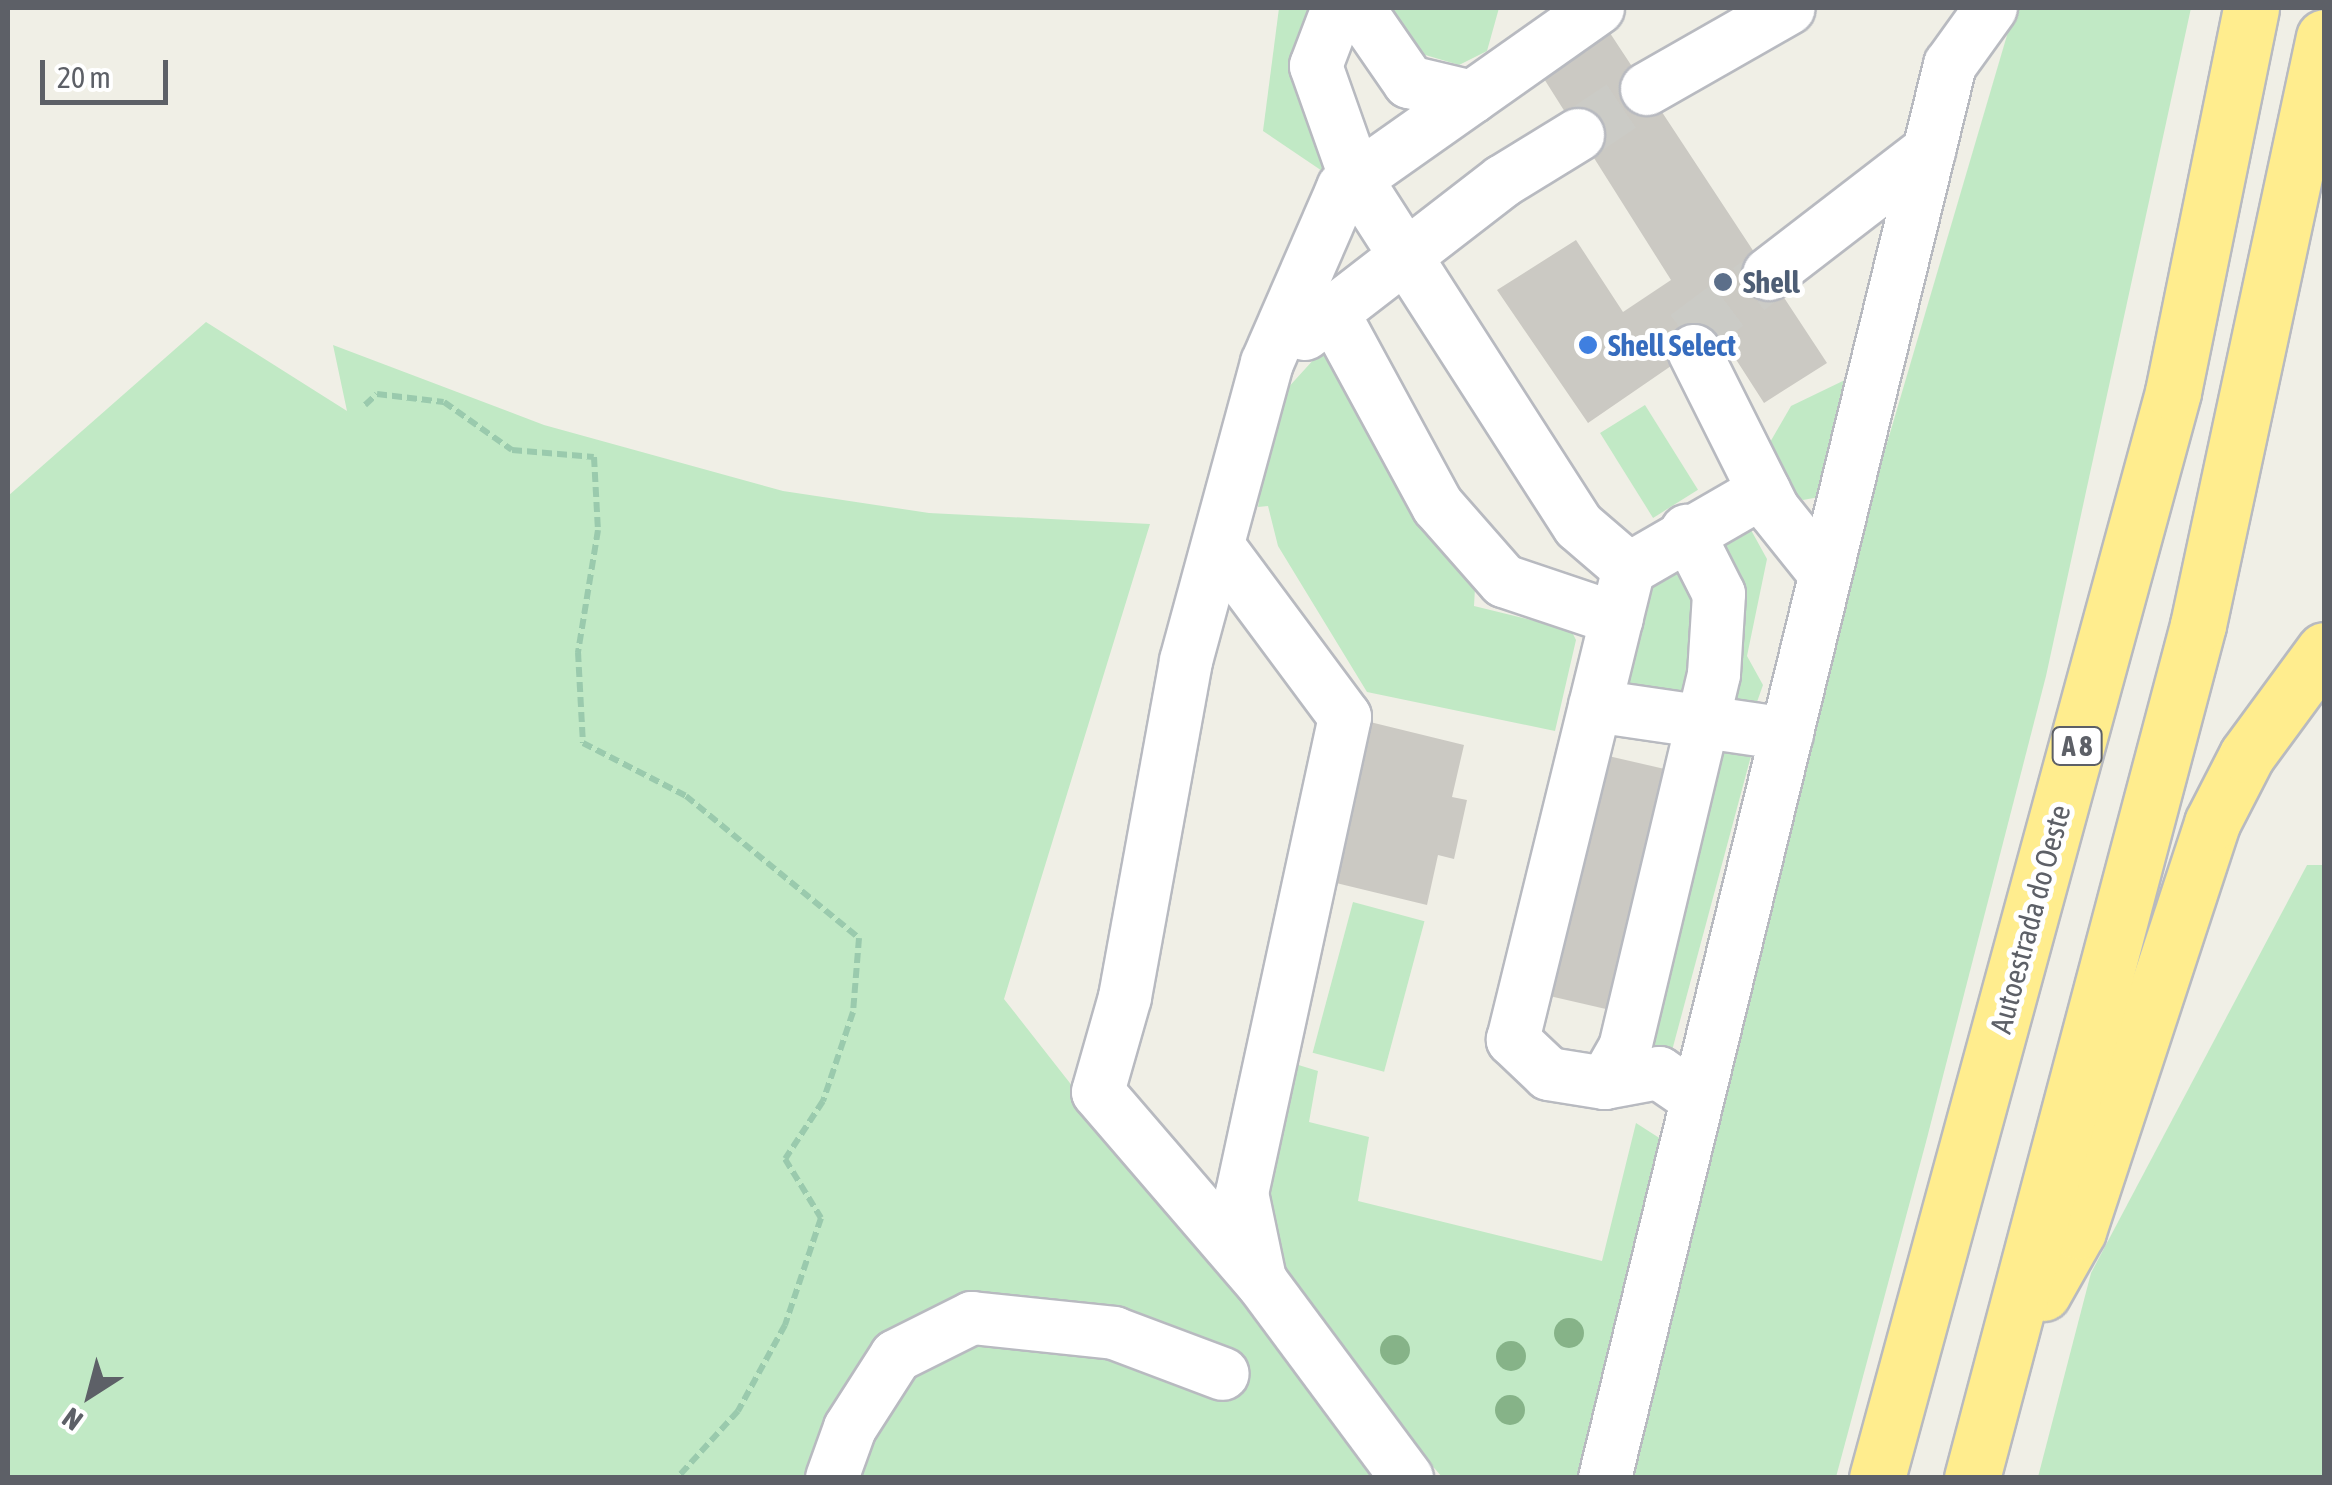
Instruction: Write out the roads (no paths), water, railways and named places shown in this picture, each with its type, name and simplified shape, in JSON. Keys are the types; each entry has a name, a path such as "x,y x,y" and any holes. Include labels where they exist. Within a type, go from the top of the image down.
{"highway":[{"name":"Autoestrada do Oeste","path":"1877,1478 2173,392 2251,8"},
{"path":"1972,1478 2198,625 2324,37"},
{"path":"2001,1370 2078,1231 2212,824 2246,755 2324,650"}],"street":[{"path":"1338,8 1316,66 1356,179 1579,526 1628,569"},
{"path":"1358,8 1409,82 1472,97"},
{"path":"1407,1478 1261,1282 1098,1092 1218,546 1267,363 1343,188 1598,8"},
{"path":"1647,89 1789,8"},
{"path":"1605,1478 1950,65 1992,8"},
{"path":"1267,363 1405,257 1578,135"},
{"path":"1769,274 1929,152"},
{"path":"1332,312 1438,506 1504,581 1616,619"},
{"path":"1694,351 1764,491 1826,574"},
{"path":"1698,1098 1660,1073 1605,1082 1548,1074 1513,1040 1628,569 1686,531 1764,491"},
{"path":"1605,1082 1625,1048 1703,722 1719,594 1686,531"},
{"path":"1218,546 1346,716 1242,1194 1261,1282"},
{"path":"1595,706 1787,734"},
{"path":"832,1478 850,1428 896,1356 972,1318 1114,1333 1223,1374"}],"tunnel":[{"path":"1578,135 1647,89"},
{"path":"1694,351 1686,336 1769,274"}],"place":[{"name":"Shell","path":"1723,282"},
{"name":"Shell Select","path":"1588,345"}]}
